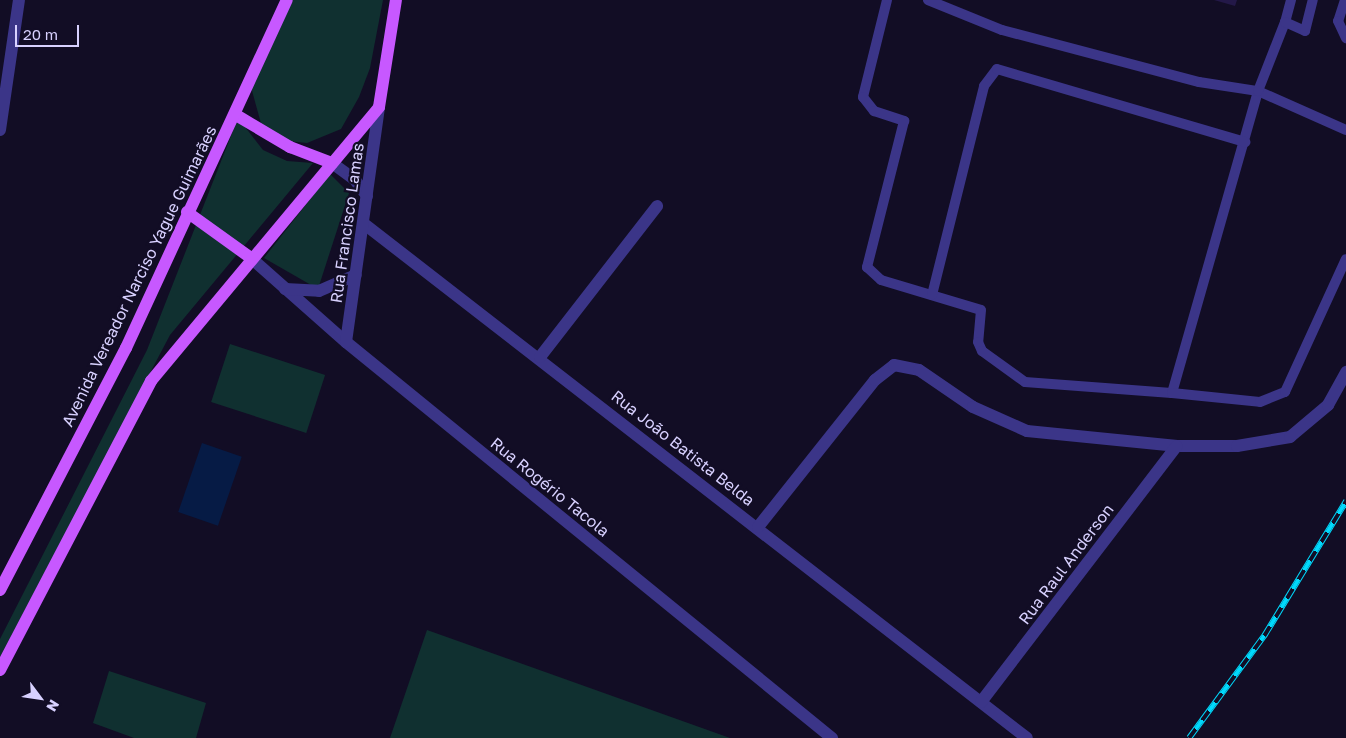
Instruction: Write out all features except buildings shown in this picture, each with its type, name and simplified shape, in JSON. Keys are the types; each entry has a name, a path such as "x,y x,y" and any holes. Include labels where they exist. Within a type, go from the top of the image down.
{"main road":[{"name":"Avenida Vereador Narciso Yague Guimarães","path":"0,590 126,348 187,212 236,114 287,0"},
{"path":"0,670 151,381 251,258 379,107 396,0"},
{"path":"236,114 270,137 332,163"},
{"path":"187,212 251,258"}],"street":[{"path":"0,130 19,0"},
{"name":"Rua Francisco Lamas","path":"346,342 379,107"},
{"path":"332,163 355,180 366,196"},
{"path":"540,357 656,206"},
{"name":"Rua João Batista Belda","path":"363,223 540,357 1027,738"},
{"name":"Rua Rogério Tacola","path":"251,258 346,342 832,738"},
{"path":"285,289 319,291 356,275"},
{"path":"758,527 874,380 894,365 919,370 973,407 1027,431 1176,446 1245,445 1290,437 1328,405 1346,372"},
{"name":"Rua Raul Anderson","path":"981,702 1176,446"}],"lane":[{"path":"887,0 863,97 874,111 904,121 867,267 881,280 981,310 978,342 982,351 1014,378 1053,388 1172,393 1260,402 1285,392 1293,382 1346,259"},
{"path":"928,0 1002,30 1199,82 1258,91 1346,130"},
{"path":"1172,393 1258,91 1291,0"},
{"path":"1284,22 1305,31 1313,0"},
{"path":"1344,0 1338,21 1346,38"},
{"path":"932,295 984,86 997,69 1244,142"}],"green space":[{"path":"291,0 383,0 370,68 359,97 341,129 307,143 278,140 262,127 251,87"},
{"path":"238,118 263,150 287,161 313,163 170,335 0,657 0,639 147,350"},
{"path":"330,174 349,193 318,289 264,258"},
{"path":"230,344 325,375 306,433 211,402"},
{"path":"427,630 730,738 390,738"},
{"path":"109,671 206,703 196,738 134,738 93,723"}],"water":[{"path":"202,443 242,457 218,526 178,512"}],"railway":[{"path":"1189,738 1264,636 1346,501"}]}
